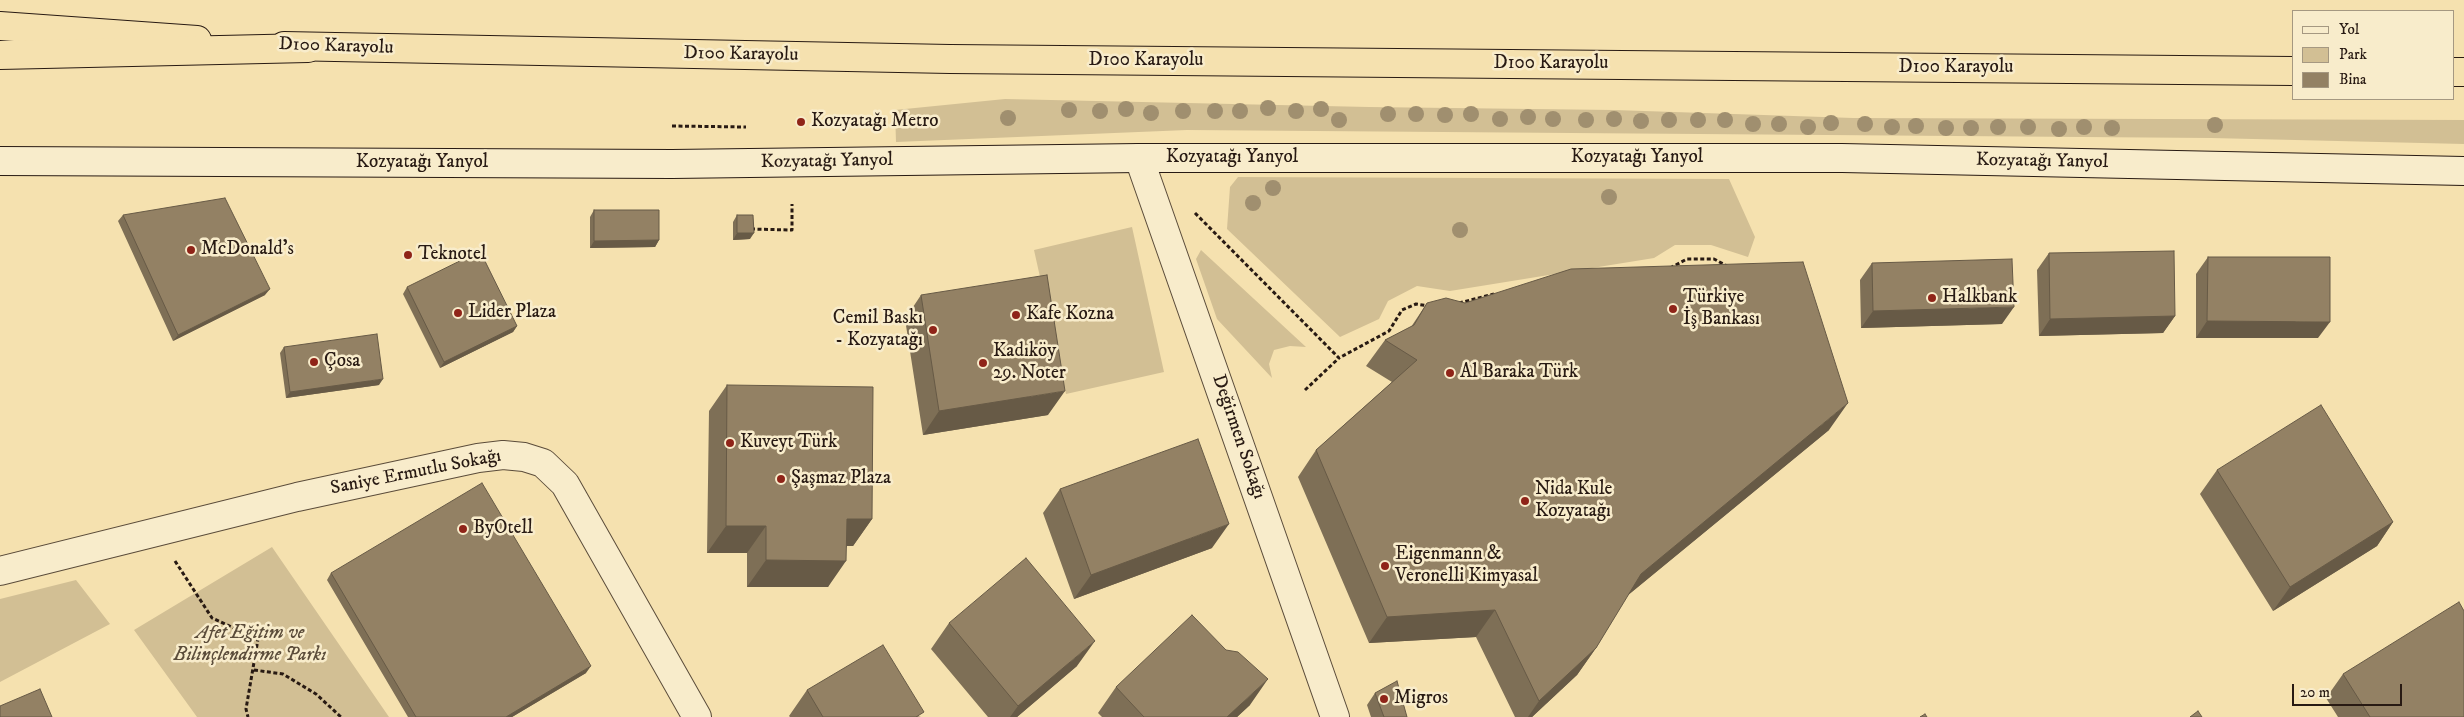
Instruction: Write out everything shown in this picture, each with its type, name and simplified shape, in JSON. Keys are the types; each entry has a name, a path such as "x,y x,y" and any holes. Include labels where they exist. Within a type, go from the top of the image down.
{"highway":[{"name":"D100 Karayolu","path":"0,26 308,48 579,51 960,60 2292,70"},
{"path":"0,54 308,48"}],"main road":[{"name":"Kozyatağı Yanyol","path":"0,161 672,164 1139,158 1842,158 2464,171"},
{"name":"Değirmen Sokağı","path":"1139,158 1330,714"},
{"name":"Saniye Ermutlu Sokağı","path":"0,571 156,531 478,458 514,455 534,459 552,469 568,489 697,717"}],"path":[{"path":"672,126 748,127"},
{"path":"743,229 792,230 792,204"},
{"path":"1188,206 1339,358"},
{"path":"1663,271 1687,259 1714,258 1732,269"},
{"path":"1458,304 1496,293"},
{"path":"1305,390 1339,358 1389,331 1402,310 1416,304 1432,307"},
{"path":"156,531 212,618 258,639 246,709 248,717"},
{"path":"254,670 283,674 316,694 341,717"}],"green space":[{"path":"1005,99 1614,110 1853,118 2464,120 2464,144 2211,138 1187,130 896,142 895,110"},
{"path":"1238,177 1729,179 1755,237 1748,257 1711,245 1675,245 1654,258 1450,291 1417,286 1388,301 1379,319 1340,337 1227,229 1230,187"},
{"path":"1132,227 1164,372 1066,394 1034,250"},
{"path":"1201,250 1306,347 1290,346 1274,350 1269,364 1272,378 1217,319 1196,259"},
{"name":"Afet Eğitim ve Bilinçlendirme Parkı","path":"272,547 389,717 197,717 134,630"},
{"path":"76,580 110,624 0,682 0,599"}],"building":[{"path":"225,198 270,289 178,335 123,215"},
{"path":"594,210 659,210 659,240 594,241"},
{"path":"737,215 753,215 754,233 737,233"},
{"name":"Lider Plaza","path":"480,251 517,326 444,362 407,287"},
{"path":"2174,251 2175,316 2050,319 2049,253"},
{"path":"2208,257 2330,257 2330,322 2207,321"},
{"path":"2012,259 2014,307 1873,311 1872,263"},
{"name":"Nida Kule Kozyatağı","path":"1803,262 1848,403 1641,574 1596,648 1539,701 1495,610 1387,617 1316,450 1417,360 1385,340 1414,325 1427,303 1446,298 1465,303 1571,269"},
{"path":"1047,275 1065,391 939,411 921,295"},
{"path":"377,334 383,379 290,392 284,347"},
{"name":"Şaşmaz Plaza","path":"727,385 873,387 872,519 847,519 846,561 766,560 766,526 726,526"},
{"path":"2321,405 2393,522 2290,587 2217,470"},
{"path":"1198,439 1229,524 1091,575 1060,489"},
{"path":"482,483 591,666 506,717 416,717 331,573"},
{"path":"1026,558 1095,641 1018,706 949,623"},
{"path":"2459,602 2464,611 2464,717 2370,717 2343,674"},
{"path":"1192,615 1226,650 1238,652 1268,679 1227,717 1144,717 1116,687"},
{"path":"883,645 924,712 916,717 823,717 807,690"},
{"path":"1397,681 1407,717 1384,717 1375,693"},
{"path":"40,689 52,717 0,717 0,706"},
{"path":"2198,711 2202,717 2190,717"}],"place":[{"name":"Kozyatağı Metro","path":"801,122"},
{"name":"McDonald's","path":"191,250"},
{"name":"Teknotel","path":"408,255"},
{"name":"Halkbank","path":"1932,298"},
{"name":"Türkiye İş Bankası","path":"1673,309"},
{"name":"Lider Plaza","path":"458,313"},
{"name":"Kafe Kozna","path":"1016,315"},
{"name":"Cemil Baskı - Kozyatağı","path":"933,330"},
{"name":"Çosa","path":"314,362"},
{"name":"Kadıköy 29. Noter","path":"983,363"},
{"name":"Al Baraka Türk","path":"1450,373"},
{"name":"Kuveyt Türk","path":"730,443"},
{"name":"Şaşmaz Plaza","path":"781,479"},
{"name":"Nida Kule Kozyatağı","path":"1525,501"},
{"name":"ByOtell","path":"463,529"},
{"name":"Eigenmann & Veronelli Kimyasal","path":"1385,566"},
{"name":"Migros","path":"1384,699"}]}
